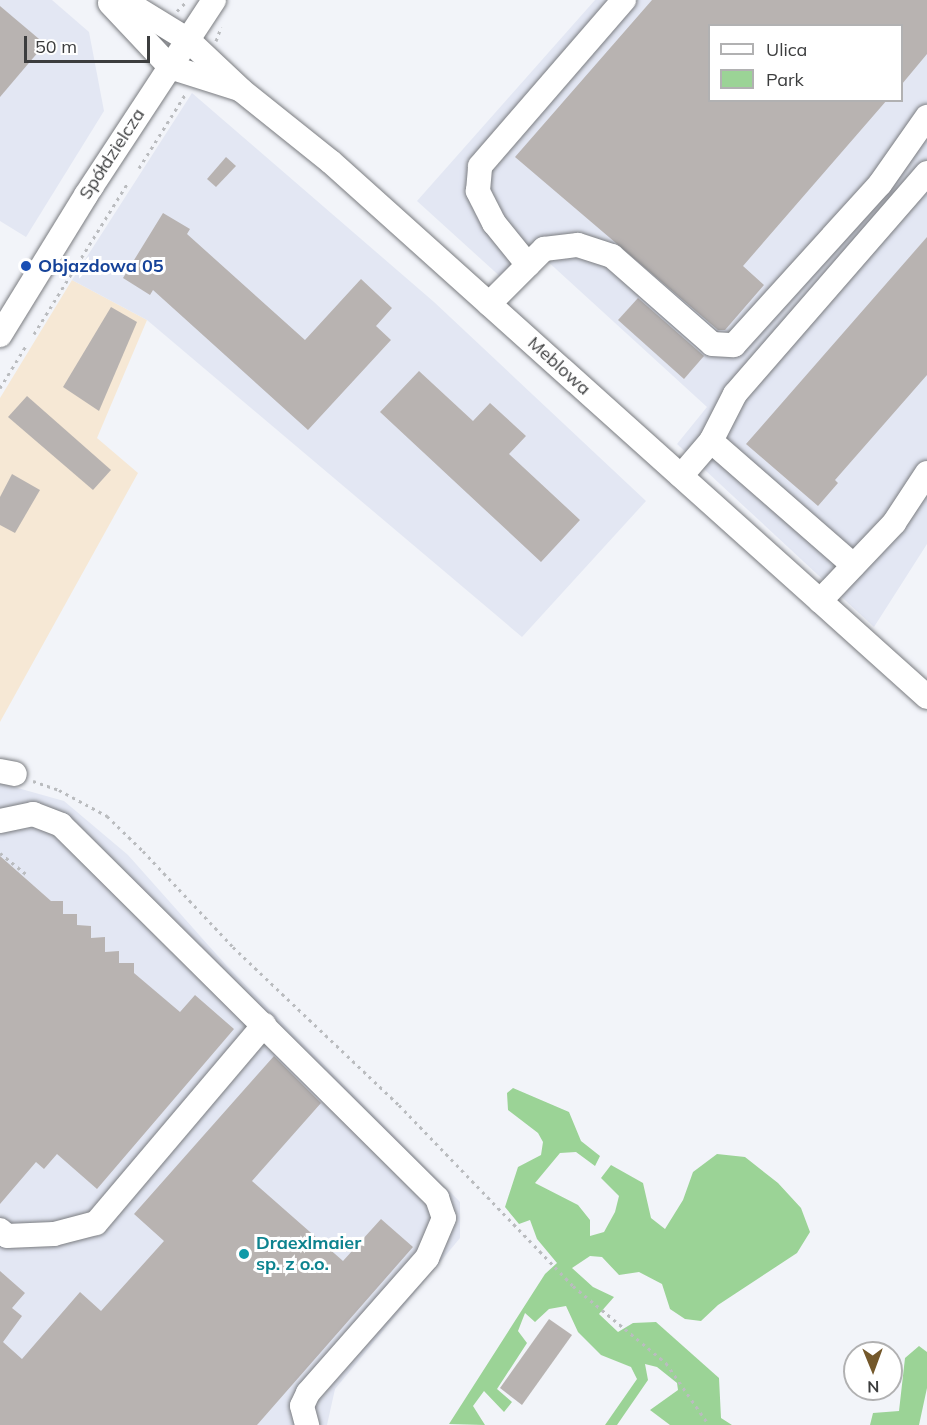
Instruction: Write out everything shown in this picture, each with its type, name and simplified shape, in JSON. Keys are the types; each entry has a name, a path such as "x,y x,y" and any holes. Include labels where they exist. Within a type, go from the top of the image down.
{"street":[{"path":"109,0 170,67 241,90"},
{"path":"123,0 188,40"},
{"name":"Spółdzielcza","path":"0,335 214,0"},
{"path":"528,265 494,223 478,191 480,166 624,0"},
{"name":"Meblowa","path":"188,40 241,90 331,162 927,697"},
{"path":"489,304 544,249 578,245 612,256 712,344 734,345 880,184 927,117"},
{"path":"681,476 711,441 735,394 927,173"},
{"path":"711,441 853,565"},
{"path":"820,601 894,523 927,473"},
{"path":"0,821 33,814 61,825 437,1198 444,1218 427,1258 308,1393 302,1406 307,1425"},
{"path":"0,1230 7,1236 54,1234 96,1223 264,1025"}],"path":[{"path":"139,168 190,86"},
{"path":"167,102 176,109"},
{"path":"34,334 127,184"},
{"path":"0,388 27,344"},
{"path":"7,773 59,790 107,816 233,947 399,1105 573,1286 666,1363 709,1425"},
{"path":"0,853 26,874"}],"shaded area":[{"path":"0,0 52,0 89,32 104,111 26,237 0,221"},
{"path":"595,0 927,0 927,544 874,627 677,444 707,407 545,259 515,290 417,201"},
{"path":"192,93 434,302 646,501 522,637 147,320 72,280"},
{"path":"72,280 147,320 97,438 138,473 0,722 0,398"},
{"name":"Draexlmaier sp. z o.o.","path":"0,783 64,801 128,855 225,964 460,1202 460,1238 335,1389 327,1425 0,1425"}],"green space":[{"path":"513,1088 569,1112 581,1141 600,1156 595,1166 576,1152 560,1153 535,1183 578,1205 590,1220 590,1236 604,1232 615,1212 619,1196 601,1178 611,1165 643,1183 651,1218 665,1229 683,1200 693,1172 717,1154 745,1157 778,1183 801,1208 810,1232 797,1253 718,1305 701,1321 685,1319 670,1309 662,1284 639,1272 619,1275 602,1257 590,1256 572,1268 593,1287 614,1297 599,1314 618,1332 633,1323 656,1322 719,1378 721,1418 732,1425 670,1425 650,1410 678,1390 677,1383 657,1367 645,1364 648,1380 617,1425 605,1425 637,1379 631,1367 601,1355 578,1332 566,1306 549,1309 535,1322 525,1313 518,1331 527,1343 497,1389 512,1402 504,1412 484,1391 473,1406 485,1425 449,1424 545,1274 557,1263 537,1239 530,1220 519,1224 505,1207 518,1167 541,1155 543,1142 538,1133 508,1110 507,1093"},
{"path":"919,1346 927,1352 927,1388 919,1425 870,1425 873,1413 899,1411 900,1401 903,1401 905,1358"}],"building":[{"path":"652,0 927,0 927,54 903,83 903,24 708,24 708,102 885,102 743,266 764,285 725,330 718,330 515,157"},
{"path":"0,6 45,44 0,97"},
{"path":"226,157 236,166 216,187 207,179"},
{"path":"163,213 190,229 187,234 305,340 361,279 392,308 376,326 391,340 308,430 153,290 150,295 123,278"},
{"path":"927,237 927,375 835,480 838,483 818,506 746,444"},
{"path":"638,298 704,356 684,379 618,320"},
{"path":"111,307 137,322 99,411 63,387"},
{"path":"419,371 473,421 490,403 526,436 509,454 580,520 541,562 380,412"},
{"path":"27,396 111,470 93,490 8,417"},
{"path":"12,474 40,490 15,533 0,525 0,497"},
{"path":"0,856 51,901 63,901 63,914 77,914 77,925 91,926 91,938 105,937 105,952 119,951 119,963 134,963 134,973 180,1012 195,995 234,1029 97,1189 57,1154 44,1169 36,1162 0,1204"},
{"name":"Draexlmaier sp. z o.o.","path":"274,1056 321,1103 252,1181 343,1261 381,1219 413,1247 257,1425 0,1425 0,1271 25,1293 12,1308 22,1316 3,1342 22,1359 80,1292 101,1311 164,1241 134,1214"},
{"path":"549,1319 572,1335 522,1405 500,1388"}],"place":[{"name":"Objazdowa 05","path":"26,266"},
{"name":"Draexlmaier sp. z o.o.","path":"244,1254"}]}
